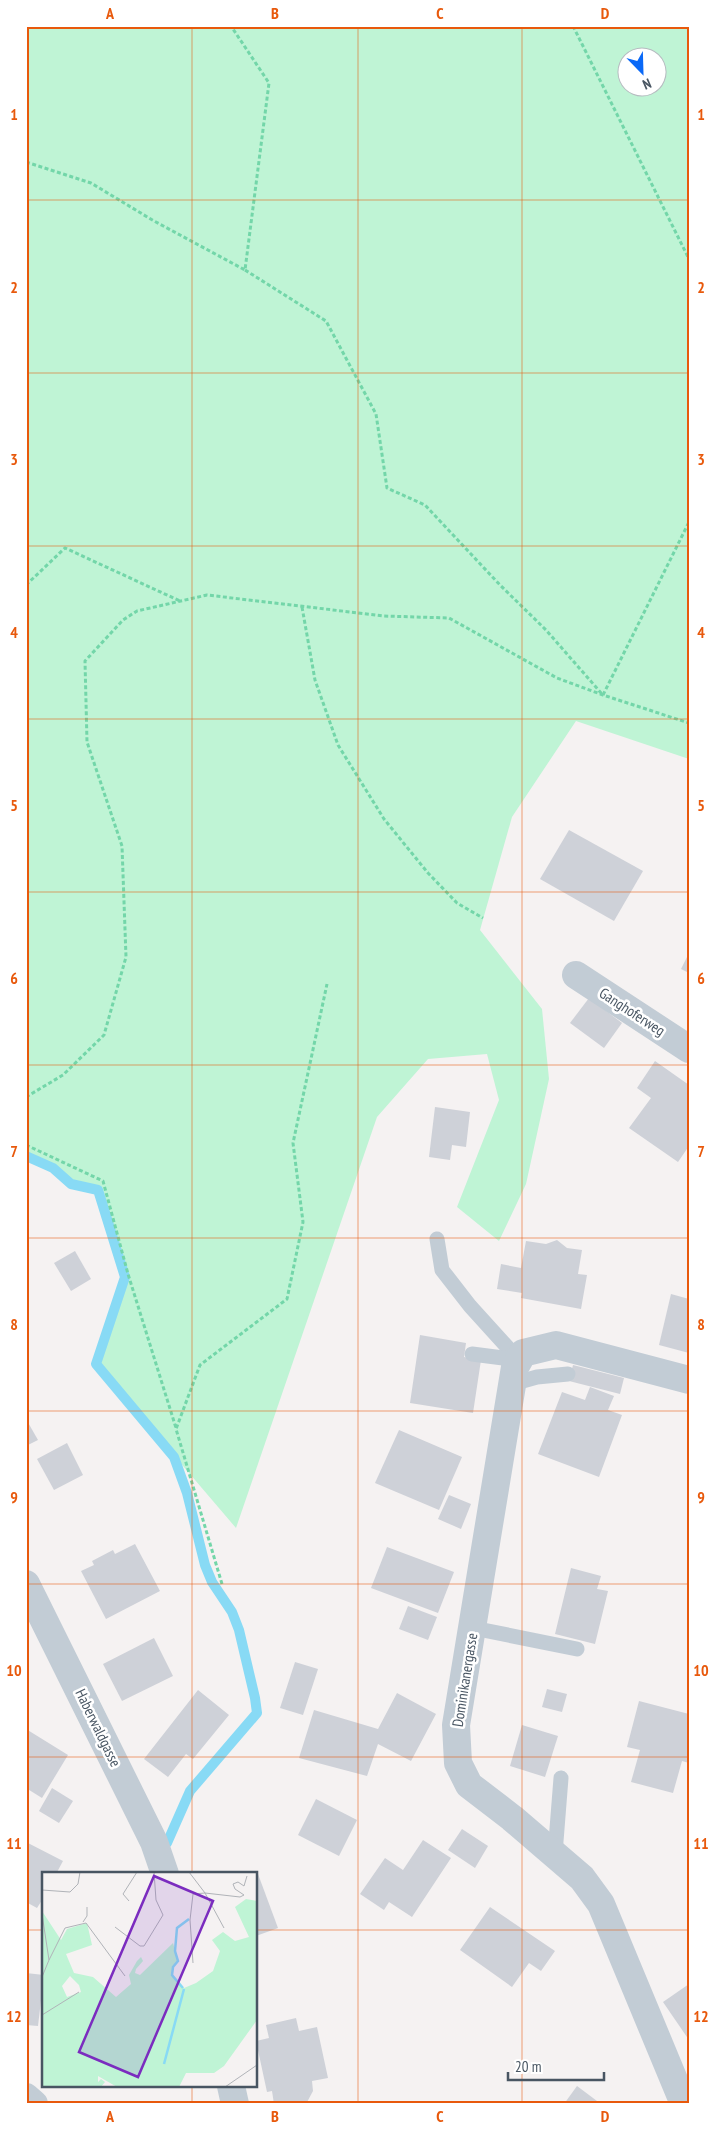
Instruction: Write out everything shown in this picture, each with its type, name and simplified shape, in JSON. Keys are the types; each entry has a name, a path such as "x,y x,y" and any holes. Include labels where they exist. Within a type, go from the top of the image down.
{"street":[{"name":"Ganghoferweg","path":"576,976 689,1049"},
{"path":"515,1372 523,1353 556,1345 689,1380"},
{"name":"Dominikanergasse","path":"515,1372 456,1725 458,1763 470,1785 582,1878 601,1904 684,2104"},
{"name":"Haberwaldgasse","path":"26,1584 154,1842 164,1872"},
{"path":"231,2088 235,2104"},
{"path":"26,2097 34,2104"}],"lane":[{"path":"437,1239 442,1270 470,1306 515,1372"},
{"path":"472,1354 515,1372 536,1377 568,1374"},
{"path":"473,1628 577,1649"},
{"path":"555,1854 561,1778"}],"path":[{"path":"231,26 270,83 245,270"},
{"path":"573,26 689,259"},
{"path":"26,162 91,183 154,222 245,270 326,322 376,414 387,488 424,505 546,630 602,695"},
{"path":"602,695 689,522"},
{"path":"26,584 65,548 181,601"},
{"path":"26,1097 63,1076 104,1035 126,957 122,846 87,742 85,661 123,620 137,611 207,595 384,616 449,618 557,678 602,695 689,723"},
{"path":"302,607 315,680 338,745 384,819 428,873 458,903 483,918"},
{"path":"176,1429 200,1365 287,1300 303,1222 293,1143 326,984"},
{"path":"26,1145 103,1181 128,1274 222,1584"}],"green space":[{"path":"26,26 689,26 689,759 576,721 512,817 480,930 542,1009 549,1079 526,1184 499,1241 457,1207 499,1100 487,1054 428,1059 377,1117 236,1528 96,1364 125,1277 98,1190 71,1184 53,1168 26,1156"}],"building":[{"path":"569,830 643,871 614,921 540,879"},
{"path":"689,953 689,973 681,969"},
{"path":"589,998 622,1023 604,1048 570,1023"},
{"path":"655,1061 689,1085 689,1146 678,1162 629,1128 651,1098 637,1088"},
{"path":"435,1107 470,1112 466,1147 452,1145 450,1160 429,1157"},
{"path":"557,1240 567,1248 582,1250 578,1274 587,1275 581,1309 521,1298 522,1293 497,1289 501,1264 521,1268 526,1241 546,1244"},
{"path":"75,1251 91,1279 71,1291 54,1263"},
{"path":"671,1294 689,1299 689,1353 659,1345"},
{"path":"420,1335 466,1343 464,1357 481,1360 473,1413 410,1403"},
{"path":"573,1365 624,1378 620,1394 569,1381"},
{"path":"590,1387 614,1396 608,1410 622,1415 599,1477 538,1454 562,1392 585,1400"},
{"path":"26,1419 38,1440 26,1446"},
{"path":"399,1430 462,1457 439,1510 375,1483"},
{"path":"67,1443 83,1475 54,1490 37,1459"},
{"path":"449,1495 471,1504 461,1529 438,1519"},
{"path":"135,1544 160,1591 106,1619 81,1571 94,1565 92,1561 113,1550 115,1554"},
{"path":"387,1547 454,1572 438,1613 371,1588"},
{"path":"571,1568 601,1576 597,1589 608,1591 595,1644 555,1634"},
{"path":"408,1606 437,1617 428,1640 399,1629"},
{"path":"154,1638 173,1676 122,1701 103,1664"},
{"path":"295,1662 318,1669 303,1715 280,1708"},
{"path":"547,1689 567,1694 562,1712 542,1707"},
{"path":"198,1690 229,1715 193,1759 186,1754 168,1777 144,1759"},
{"path":"397,1693 436,1714 411,1761 378,1744 367,1776 299,1758 314,1710 378,1729"},
{"path":"639,1701 689,1714 689,1763 682,1761 673,1793 631,1782 640,1750 627,1747"},
{"path":"522,1725 558,1736 545,1777 510,1766"},
{"path":"26,1729 68,1755 42,1798 26,1788"},
{"path":"52,1788 73,1801 59,1823 39,1811"},
{"path":"316,1799 357,1820 339,1856 298,1835"},
{"path":"462,1829 488,1846 475,1868 448,1850"},
{"path":"423,1840 451,1858 412,1917 389,1902 384,1910 360,1894 385,1858 403,1870"},
{"path":"26,1842 63,1861 57,1872 42,1872 42,1900 37,1908 26,1902"},
{"path":"258,1874 278,1928 258,1935"},
{"path":"490,1907 555,1951 541,1971 529,1963 512,1987 460,1950"},
{"path":"26,1973 42,1975 38,2026 26,2025"},
{"path":"689,1984 689,2040 663,2002"},
{"path":"296,2018 299,2031 317,2027 328,2078 312,2081 313,2091 306,2104 274,2104 272,2091 267,2092 258,2050 258,2041 269,2038 266,2025"},
{"path":"577,2086 601,2104 564,2104"}],"waterway":[{"path":"26,1156 53,1168 71,1184 98,1190 125,1277 96,1364 174,1457 187,1493 205,1565 212,1582 232,1612 239,1630 255,1698 257,1713 190,1791 167,1843"}]}
